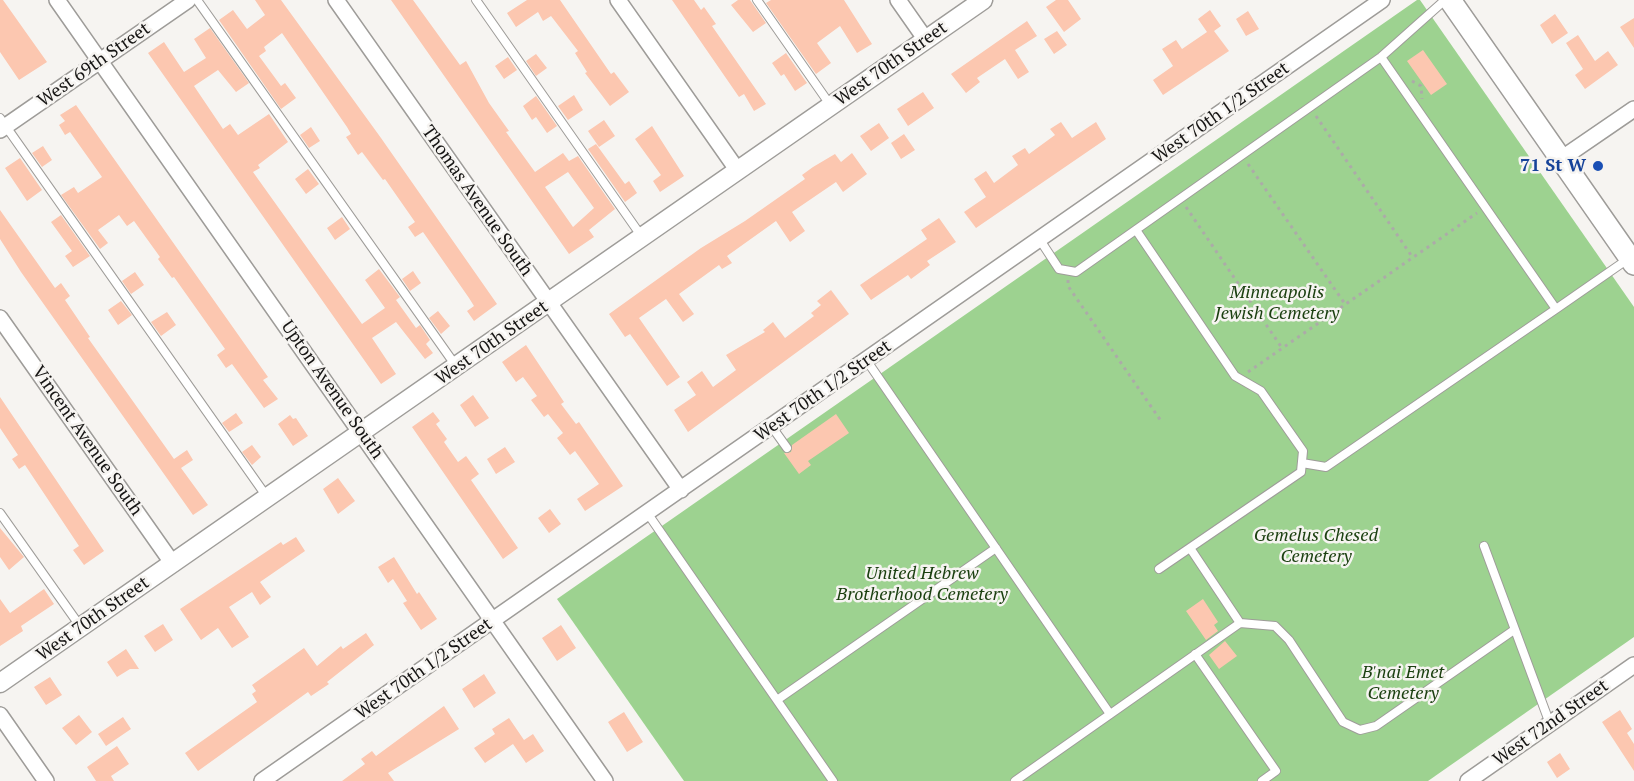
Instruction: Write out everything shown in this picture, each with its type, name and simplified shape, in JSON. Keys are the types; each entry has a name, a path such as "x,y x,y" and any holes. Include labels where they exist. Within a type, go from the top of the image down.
{"main road":[{"path":"1450,0 1632,261"}],"street":[{"name":"Upton Avenue South","path":"57,0 605,781"},
{"name":"West 69th Street","path":"2,125 188,0"},
{"name":"Thomas Avenue South","path":"336,0 681,490"},
{"path":"618,0 738,171"},
{"path":"898,0 926,40"},
{"name":"West 70th Street","path":"0,683 983,0"},
{"name":"West 70th 1/2 Street","path":"262,781 494,622 1382,0"},
{"path":"1561,159 1634,108"},
{"name":"Vincent Avenue South","path":"0,318 173,564"},
{"name":"West 72nd Street","path":"1468,781 1634,666"},
{"path":"0,715 46,781"}],"lane":[{"path":"197,0 456,368"},
{"path":"476,0 643,238"},
{"path":"757,0 831,106"},
{"path":"1040,240 1059,269 1076,272 1381,57 1445,0"},
{"path":"1381,57 1556,309"},
{"path":"2,125 268,498"},
{"path":"1136,230 1239,378 1261,391 1303,451 1300,472 1159,569"},
{"path":"1302,463 1326,467 1556,309 1632,261"},
{"path":"867,361 1110,714"},
{"path":"772,427 787,448"},
{"path":"0,513 81,627"},
{"path":"648,514 834,781"},
{"path":"1484,546 1550,724"},
{"path":"777,700 996,548"},
{"path":"1190,548 1240,623"},
{"path":"1015,781 1240,623 1275,626 1288,639 1342,722 1360,730 1376,726 1514,630"},
{"path":"1195,654 1276,771 1262,781"}],"path":[{"path":"1310,107 1413,258"},
{"path":"1242,155 1346,304"},
{"path":"1180,198 1282,348"},
{"path":"1239,378 1485,207"},
{"path":"1067,272 1068,286 1161,421"}],"green space":[{"path":"1420,0 1634,307 1634,637 1428,781 684,781 557,599"}],"building":[{"path":"0,0 3,0 47,62 19,80 0,52"},
{"path":"255,0 281,0 497,304 474,321 467,311 474,306 469,298 423,232 415,237 408,227 415,222 385,179 383,180 362,152 358,155 346,137 351,134 347,127 282,33 264,47 266,51 259,56 281,86 285,83 296,98 281,109 219,20 233,10 247,29 265,15"},
{"path":"391,0 413,0 460,65 466,61 489,103 509,131 506,132 535,172 563,153 569,161 578,156 615,209 589,230 594,237 569,254","holes":["568,172 594,208 573,227 545,187"]},
{"path":"527,0 560,0 611,74 614,72 629,92 610,106 585,73 587,72 575,53 578,51 551,16 543,21 538,12 516,27 507,13"},
{"path":"672,0 694,0 701,10 704,7 716,24 712,26 766,104 754,111 744,94 739,97"},
{"path":"738,0 750,0 766,23 753,32 731,5"},
{"path":"771,0 844,0 872,44 857,53 840,26 817,43 831,63 816,74 766,3"},
{"path":"1056,0 1068,0 1081,19 1064,32 1046,7"},
{"path":"1210,10 1221,26 1214,31 1229,51 1163,95 1153,80 1173,66 1162,49 1176,40 1182,49 1207,32 1198,19"},
{"path":"1248,11 1259,29 1246,36 1236,19"},
{"path":"1555,14 1568,33 1552,44 1540,25"},
{"path":"1634,18 1634,48 1620,27"},
{"path":"1027,21 1037,36 1015,50 1029,72 1018,79 1005,59 977,78 980,82 966,93 951,74"},
{"path":"210,28 249,83 236,92 218,70 194,86 223,129 230,124 238,135 269,114 288,142 258,165 260,168 253,172 362,324 385,308 365,280 379,269 400,297 396,300 416,328 420,325 430,340 426,344 433,353 425,359 396,322 372,338 396,374 381,384 148,53 164,42 184,72 206,58 194,39"},
{"path":"1057,31 1067,45 1054,54 1044,39"},
{"path":"1578,35 1595,61 1608,51 1618,65 1585,89 1575,75 1583,69 1566,43"},
{"path":"1423,50 1447,84 1431,95 1407,61"},
{"path":"786,53 807,83 795,91 784,74 781,76 772,63"},
{"path":"536,54 547,68 536,76 526,61"},
{"path":"508,57 517,70 504,79 495,66"},
{"path":"923,92 934,108 908,126 897,109"},
{"path":"574,95 583,110 568,120 558,106"},
{"path":"536,96 557,126 547,133 536,117 532,120 523,106"},
{"path":"76,105 268,377 263,380 278,399 264,408 232,364 226,368 217,355 225,349 174,277 172,278 158,259 160,257 134,221 127,226 119,215 98,230 108,243 100,249 61,195 74,187 78,193 102,177 70,132 65,135 59,125 65,121 60,115"},
{"path":"604,120 615,136 599,147 588,131"},
{"path":"1061,122 1072,138 1096,122 1106,139 976,228 964,212 986,197 974,179 986,171 994,183 1018,165 1012,156 1025,148 1029,154 1055,135 1050,129"},
{"path":"879,123 889,138 871,151 860,136"},
{"path":"652,126 684,176 660,192 653,181 661,175 635,139"},
{"path":"311,127 320,141 309,148 300,135"},
{"path":"904,134 915,150 901,159 891,143"},
{"path":"596,144 625,184 629,181 637,193 625,202 588,149"},
{"path":"43,146 52,160 42,167 32,153"},
{"path":"852,153 867,174 843,192 836,182 792,212 805,231 790,242 776,221 727,256 732,263 722,269 719,265 679,294 694,314 683,322 666,299 639,318 680,377 667,386 630,334 625,337 609,314 701,248 745,221 805,179 802,175 813,167 835,154 841,162"},
{"path":"20,158 42,190 27,201 5,168"},
{"path":"308,169 319,184 306,194 295,179"},
{"path":"0,210 55,288 61,283 70,296 65,300 90,337 88,338 174,459 187,450 193,460 181,468 208,505 193,515 21,272 0,239"},
{"path":"61,215 90,256 73,267 65,256 72,251 51,222"},
{"path":"342,217 350,229 335,240 327,228"},
{"path":"939,218 956,242 927,261 930,265 911,279 908,275 871,300 860,285 927,239 921,230"},
{"path":"413,271 421,283 410,291 402,279"},
{"path":"135,272 144,285 131,294 122,281"},
{"path":"831,290 849,314 688,432 674,410 696,395 687,382 702,371 713,387 736,370 726,355 765,332 763,330 773,322 785,338 814,316 811,313 821,305 817,301"},
{"path":"121,301 132,315 118,325 108,310"},
{"path":"438,311 450,326 441,334 429,318"},
{"path":"167,312 176,325 161,336 151,322"},
{"path":"526,345 564,402 561,404 576,424 579,422 623,486 585,511 577,499 599,484 575,451 570,455 557,438 563,433 548,414 544,417 531,400 537,396 523,377 516,382 502,362"},
{"path":"473,395 489,418 475,427 460,405"},
{"path":"0,397 104,551 84,565 73,550 79,546 25,465 19,469 12,459 18,455 0,428"},
{"path":"433,412 440,421 436,424 447,439 444,442 458,462 466,456 479,474 471,480 518,548 503,559 412,427"},
{"path":"236,413 243,423 229,432 222,423"},
{"path":"836,414 849,433 808,461 811,465 799,474 784,453 791,452 792,445"},
{"path":"290,415 293,419 296,418 308,436 293,446 278,424"},
{"path":"252,445 261,457 252,465 242,452"},
{"path":"505,447 515,462 496,474 487,459"},
{"path":"338,478 355,501 338,514 323,489"},
{"path":"550,509 561,524 549,533 538,518"},
{"path":"0,528 24,557 9,570 0,557"},
{"path":"296,537 305,551 260,582 271,597 260,605 252,592 229,607 249,637 232,648 218,628 201,640 180,609 281,542 283,545"},
{"path":"394,557 417,594 419,592 437,619 421,630 403,603 407,601 393,579 388,583 378,567"},
{"path":"44,589 54,604 21,626 23,631 0,646 0,599 10,613"},
{"path":"1203,599 1218,622 1214,625 1218,631 1206,640 1186,611"},
{"path":"163,624 173,640 155,652 144,636"},
{"path":"561,625 576,648 557,661 542,638"},
{"path":"366,633 374,645 327,682 329,684 311,696 308,692 198,771 185,753 257,702 252,694 256,691 252,685 304,648 317,666 341,646 343,649"},
{"path":"1225,641 1237,656 1219,669 1209,655"},
{"path":"126,649 139,669 130,669 117,677 107,662"},
{"path":"484,674 496,693 474,708 462,689"},
{"path":"50,677 62,695 46,705 34,687"},
{"path":"444,706 459,729 388,773 394,781 342,781 365,764 361,759 372,751 376,756"},
{"path":"1620,710 1632,729 1627,733 1634,744 1634,771 1602,722"},
{"path":"624,712 643,742 627,752 608,722"},
{"path":"79,715 92,732 76,745 62,728"},
{"path":"123,717 131,729 106,746 98,734"},
{"path":"509,718 524,740 533,734 544,751 526,763 513,744 485,763 474,748 495,734 492,729"},
{"path":"117,746 129,764 111,776 114,781 96,781 87,767"},
{"path":"1560,753 1570,769 1557,778 1547,762"}],"place":[{"name":"71 St W","path":"1598,166"}],"park label":[{"name":"Minneapolis Jewish Cemetery","path":"1277,303"},
{"name":"Gemelus Chesed Cemetery","path":"1316,546"},
{"name":"United Hebrew Brotherhood Cemetery","path":"922,584"},
{"name":"B'nai Emet Cemetery","path":"1403,683"}]}
